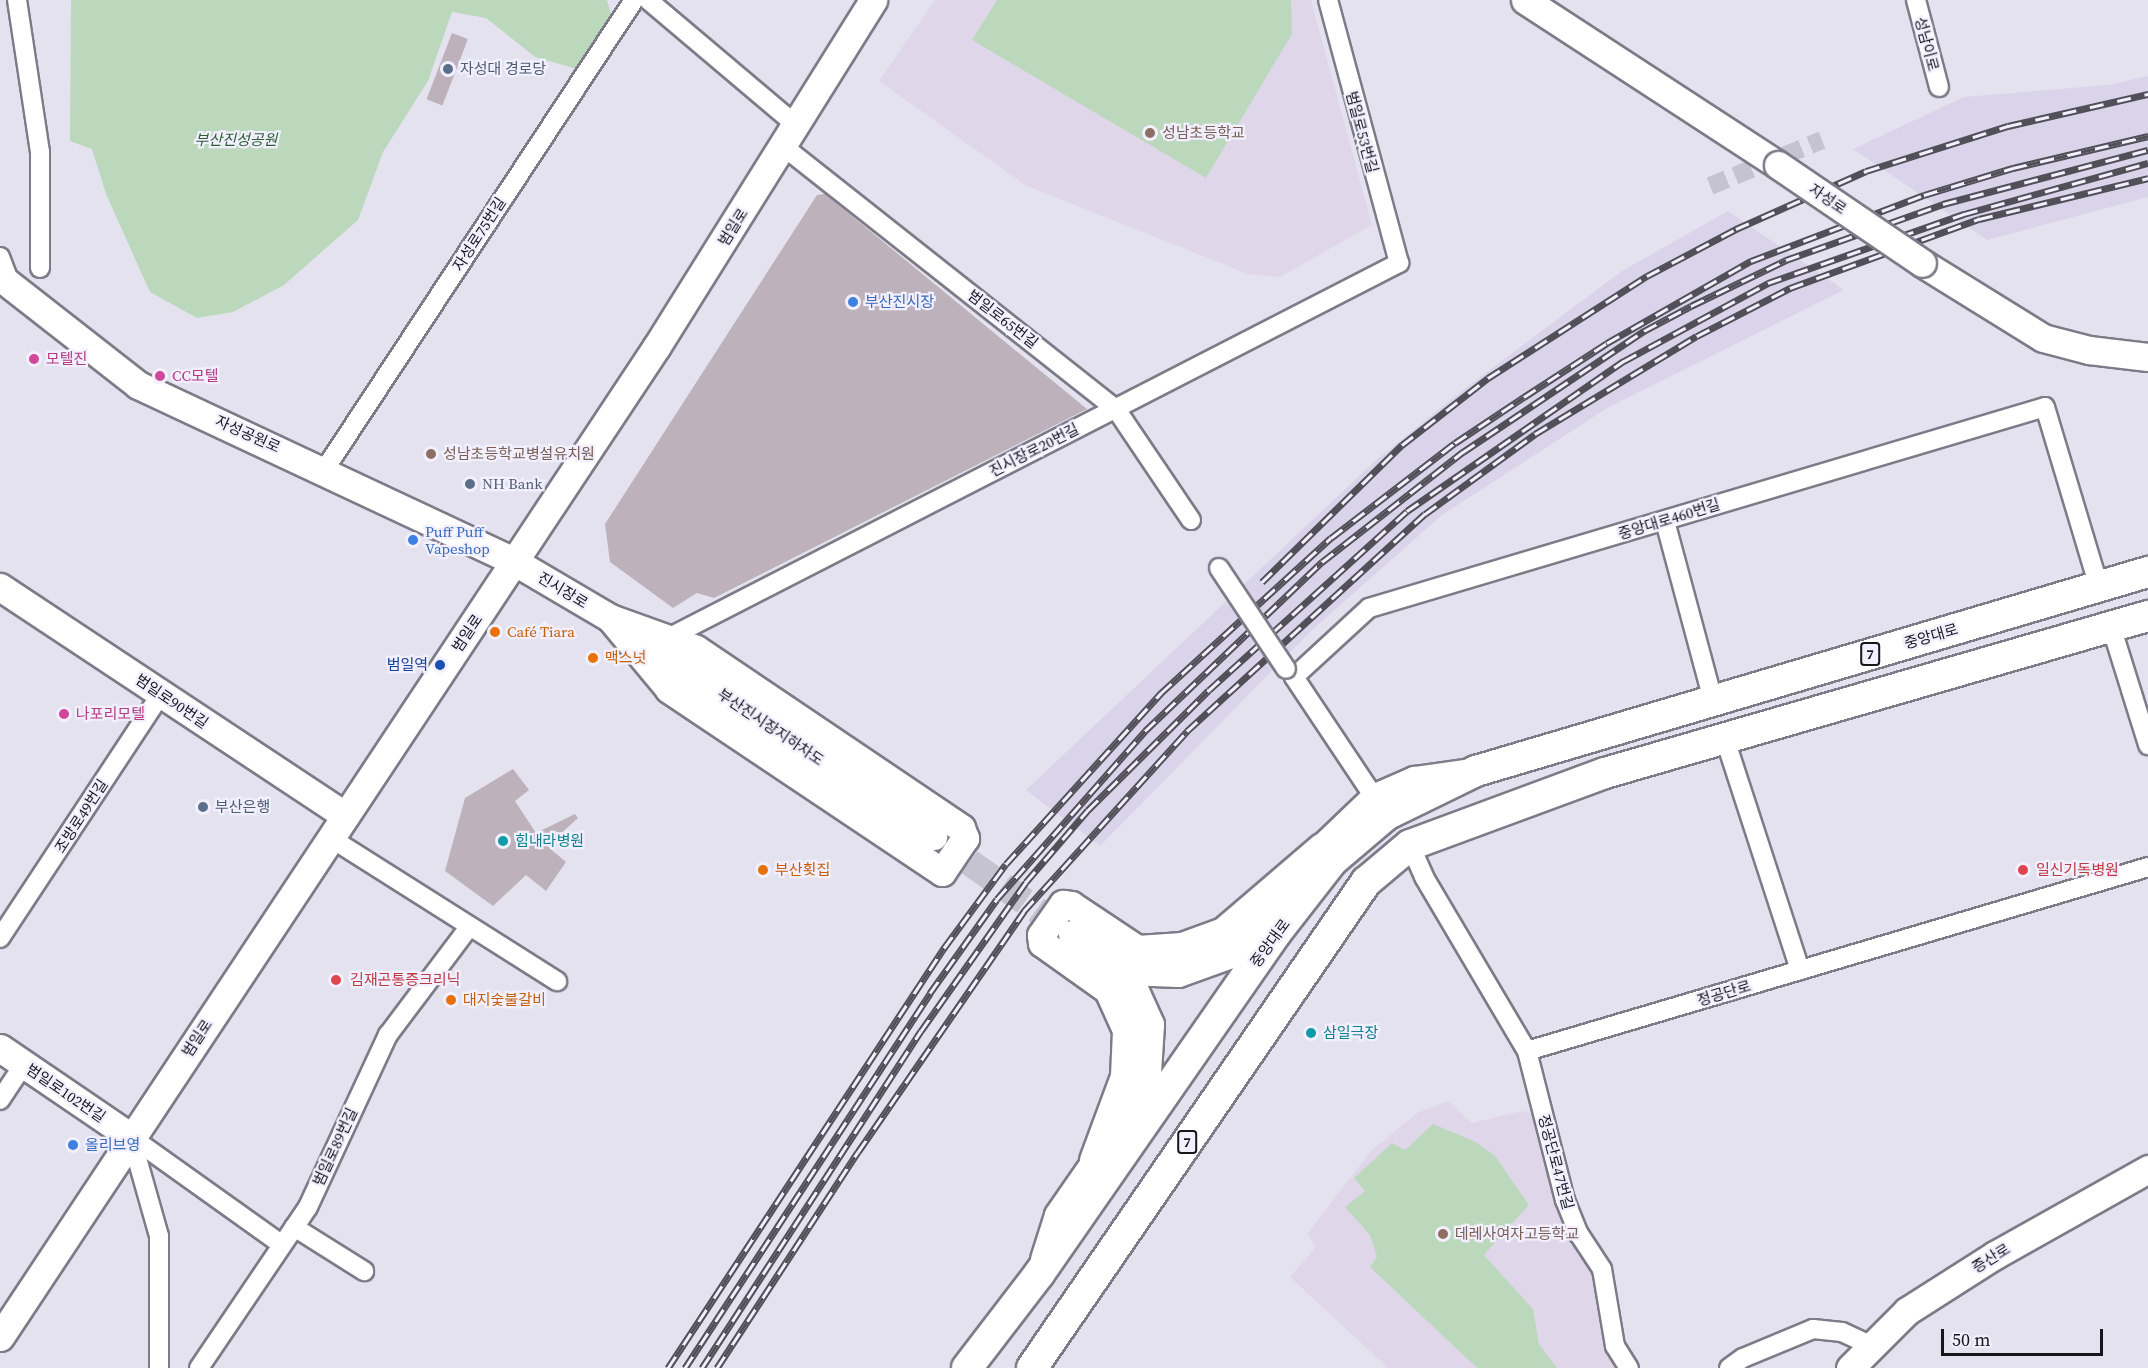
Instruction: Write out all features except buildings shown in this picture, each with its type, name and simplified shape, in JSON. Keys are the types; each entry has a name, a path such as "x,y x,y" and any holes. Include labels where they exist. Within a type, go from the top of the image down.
{"main road":[{"name":"범일로","path":"0,1336 337,826 515,562 790,136 873,0"},
{"name":"자성로","path":"1526,0 1778,165 1922,263 2043,338 2089,350 2148,357"},
{"name":"자성공원로","path":"5,281 138,385 325,468 515,562"},
{"name":"진시장로","path":"515,562 610,618"},
{"name":"중앙대로","path":"967,1368 1039,1274 1276,933 1332,861 1380,806 1476,771 2148,572"},
{"name":"범일로90번길","path":"0,587 161,694 337,826"},
{"name":"7","path":"1032,1368 1365,882 1410,845 1594,777 2148,616"},
{"path":"610,618 696,649 961,828 965,838 942,872 669,689 610,618"},
{"name":"부산진시장지하차도","path":"610,618 933,836"},
{"path":"1093,1160 1124,1076 1126,1030 1108,990 1042,943 1041,935 1063,904 1071,905 1137,949 1182,946 1223,931 1321,847 1380,806"},
{"path":"1126,971 1178,973 1239,951 1321,847"},
{"path":"1039,1274 1058,1215 1093,1160 1146,1088 1150,1024 1126,971 1072,934"},
{"name":"범일로102번길","path":"0,1048 131,1137"},
{"name":"증산로","path":"1850,1368 1916,1305 2148,1169"}],"street":[{"path":"17,0 40,152 40,268"},
{"name":"자성로75번길","path":"325,468 634,0"},
{"path":"648,0 790,136"},
{"name":"범일로53번길","path":"1328,0 1399,263"},
{"name":"성남이로","path":"1916,0 1939,87"},
{"name":"범일로65번길","path":"790,136 1116,409 1191,520"},
{"path":"0,257 5,281"},
{"name":"진시장로20번길","path":"668,638 1399,263"},
{"name":"중앙대로460번길","path":"1380,806 1294,677 1369,608 2045,407 2099,587"},
{"path":"1665,521 1713,700"},
{"path":"1219,568 1286,669"},
{"path":"2111,626 2148,746"},
{"name":"조방로49번길","path":"0,938 161,694"},
{"path":"1725,739 1800,970"},
{"path":"337,826 469,927 557,981"},
{"path":"1410,845 1424,877 1527,1051"},
{"name":"정공단로","path":"1527,1051 2148,867"},
{"name":"범일로89번길","path":"199,1368 308,1207 388,1035 469,927"},
{"name":"정공단로47번길","path":"1527,1051 1565,1200 1579,1234 1602,1269 1615,1346 1629,1368"},
{"path":"0,1100 24,1064"},
{"path":"131,1137 281,1244"},
{"path":"131,1137 159,1236 159,1368"},
{"path":"294,1227 364,1271"},
{"path":"1729,1368 1743,1358 1813,1329 1842,1332 1872,1346"}],"shaded area":[{"name":"성남초등학교","path":"935,0 1311,0 1372,225 1280,277 1248,274 1025,185 879,81"},
{"path":"2148,76 2148,197 1987,240 1853,149 1964,97 2108,85"},
{"path":"1728,211 1844,290 1609,407 1442,515 1311,631 1100,846 1026,790 1375,461 1463,390 1622,271"},
{"name":"데레사여자고등학교","path":"1448,1101 1472,1123 1522,1111 1543,1116 1565,1200 1602,1269 1629,1368 1388,1368 1290,1277 1316,1247 1307,1234 1371,1151 1417,1113"}],"green space":[{"name":"부산진성공원","path":"71,0 607,0 612,17 577,69 535,57 486,18 452,12 428,81 383,152 358,220 284,285 233,312 197,318 150,292 106,194 92,149 70,141"},
{"path":"997,0 1291,0 1292,34 1206,178 972,40"},
{"path":"1433,1124 1476,1142 1495,1156 1529,1205 1484,1255 1533,1309 1539,1344 1557,1368 1477,1368 1370,1267 1377,1257 1370,1235 1345,1207 1365,1191 1354,1178 1392,1143 1405,1150"}],"tunnel":[{"path":"1710,186 1822,140"},
{"path":"936,838 1071,934"}],"railway":[{"path":"1262,582 1402,445 1488,378 1647,276 1736,229 1866,171 2008,126 2148,94"},
{"path":"668,1368 944,948 1006,864 1161,693 1331,538 1455,443 1524,397 1607,343 1751,261 1924,195 2013,168 2148,136"},
{"path":"685,1368 930,993 997,899 1145,731 1322,562 1463,452 1644,331 1691,306 1786,260 1943,204 2148,150"},
{"path":"702,1368 921,1031 1026,882 1088,810 1209,690 1407,511 1624,361 1768,283 1964,214 2148,163"},
{"path":"717,1368 858,1152 1024,911 1187,731 1425,514 1535,434 1697,336 1790,288 1979,219 2148,178"}],"place":[{"name":"자성대 경로당","path":"448,69"},
{"name":"성남초등학교","path":"1150,133"},
{"name":"부산진시장","path":"853,302"},
{"name":"모텔진","path":"34,359"},
{"name":"CC모텔","path":"160,376"},
{"name":"성남초등학교병설유치원","path":"431,454"},
{"name":"NH Bank","path":"470,484"},
{"name":"Puff Puff Vapeshop","path":"413,540"},
{"name":"Café Tiara","path":"495,632"},
{"name":"맥스넛","path":"593,658"},
{"name":"범일역","path":"440,665"},
{"name":"나포리모텔","path":"64,714"},
{"name":"부산은행","path":"203,807"},
{"name":"힘내라병원","path":"503,841"},
{"name":"부산횟집","path":"763,870"},
{"name":"일신기독병원","path":"2023,870"},
{"name":"김재곤통증크리닉","path":"336,980"},
{"name":"대지숯불갈비","path":"451,1000"},
{"name":"삼일극장","path":"1311,1033"},
{"name":"올리브영","path":"73,1145"},
{"name":"데레사여자고등학교","path":"1443,1234"}]}
